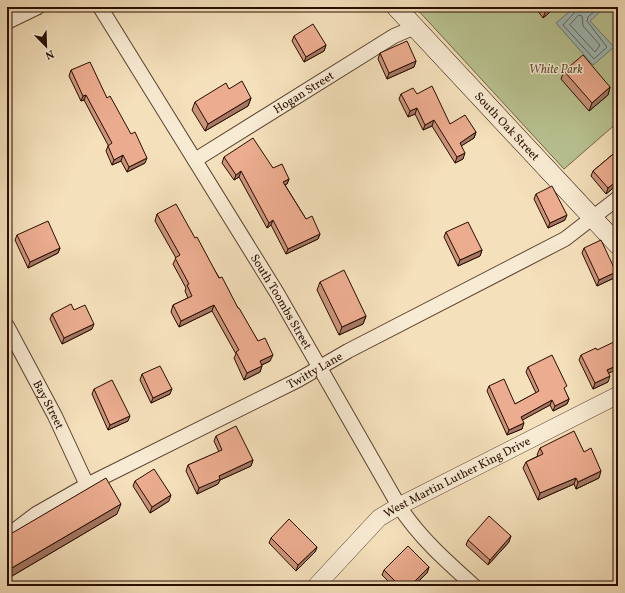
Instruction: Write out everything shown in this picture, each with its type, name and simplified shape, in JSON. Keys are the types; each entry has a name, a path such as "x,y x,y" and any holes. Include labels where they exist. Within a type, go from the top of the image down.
{"main road":[{"name":"South Oak Street","path":"396,7 618,245"}],"street":[{"path":"7,22 38,7"},
{"name":"South Toombs Street","path":"100,7 321,368 399,506 412,525 436,552 474,586"},
{"name":"Hogan Street","path":"195,160 394,36 415,27"},
{"name":"Twitty Lane","path":"7,536 36,514 87,486 321,368 348,351 565,239 618,198"},
{"name":"Bay Street","path":"7,326 55,416 87,486"},
{"name":"West Martin Luther King Drive","path":"316,586 379,518 399,506 618,395"}],"green space":[{"name":"White Park","path":"415,7 618,7 618,122 564,169"}],"water":[{"path":"575,7 605,7 590,21 614,47 593,65 556,23"}],"building":[{"path":"313,24 326,45 306,57 294,36"},
{"path":"407,41 416,61 389,73 380,53"},
{"path":"583,55 610,87 592,103 564,71"},
{"path":"90,62 107,98 110,96 131,134 135,132 147,158 129,167 123,155 114,160 108,146 112,143 86,95 83,96 71,70"},
{"path":"242,81 251,98 208,124 195,102 226,83 229,89"},
{"path":"432,86 450,124 465,115 476,132 460,143 465,153 457,157 434,120 425,125 417,108 410,111 401,94 413,88 417,94"},
{"path":"253,138 273,168 282,164 289,179 283,182 306,219 312,216 320,234 288,249 273,220 269,223 241,171 236,175 224,157"},
{"path":"618,150 618,180 608,188 593,171"},
{"path":"552,186 567,215 550,223 536,194"},
{"path":"176,204 195,238 197,237 219,278 222,277 238,308 258,341 265,338 273,355 260,361 262,366 247,373 236,352 239,350 214,305 181,321 173,305 192,296 187,285 189,284 175,258 180,255 157,214"},
{"path":"48,221 60,248 30,262 17,235"},
{"path":"468,222 482,250 460,260 446,232"},
{"path":"601,240 616,272 599,280 584,248"},
{"path":"344,270 366,316 342,327 320,282"},
{"path":"71,304 74,310 85,305 94,324 64,338 52,314"},
{"path":"618,340 618,365 607,370 610,376 595,383 581,355 596,348 597,350"},
{"path":"552,355 567,386 564,388 569,399 555,406 552,400 521,417 524,423 509,430 489,386 504,379 515,404 539,391 528,367"},
{"path":"160,366 172,389 153,398 142,374"},
{"path":"112,380 130,416 110,425 94,389"},
{"path":"236,426 253,460 219,476 220,479 199,488 188,465 222,450 216,436"},
{"path":"574,431 584,452 591,448 601,471 578,482 576,478 540,493 526,462 543,454 540,448"},
{"path":"154,469 171,495 152,507 135,481"},
{"path":"106,478 121,504 10,569 7,564 7,536"},
{"path":"489,516 511,536 490,560 468,540"},
{"path":"289,519 317,547 298,565 271,538"},
{"path":"408,546 429,567 410,586 400,586 384,570"}]}
